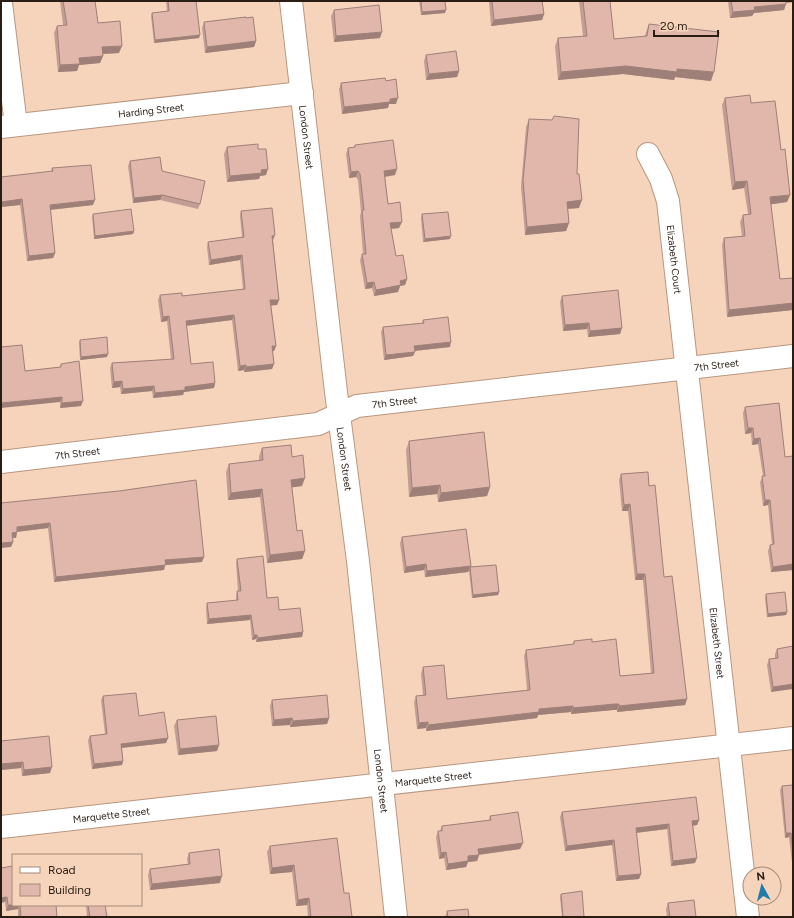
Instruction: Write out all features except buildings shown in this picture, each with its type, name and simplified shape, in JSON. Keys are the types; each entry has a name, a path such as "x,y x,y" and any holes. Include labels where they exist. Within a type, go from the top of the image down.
{"street":[{"name":"London Street","path":"291,1 339,415 358,561 396,917"},
{"path":"1,3 8,126"},
{"name":"Harding Street","path":"8,126 302,92"},
{"name":"Elizabeth Court","path":"648,154 661,179 668,201 688,369"},
{"name":"7th Street","path":"1,462 318,424 357,406 793,356"},
{"name":"Elizabeth Street","path":"688,369 748,917"},
{"name":"Marquette Street","path":"1,827 793,738"}]}
